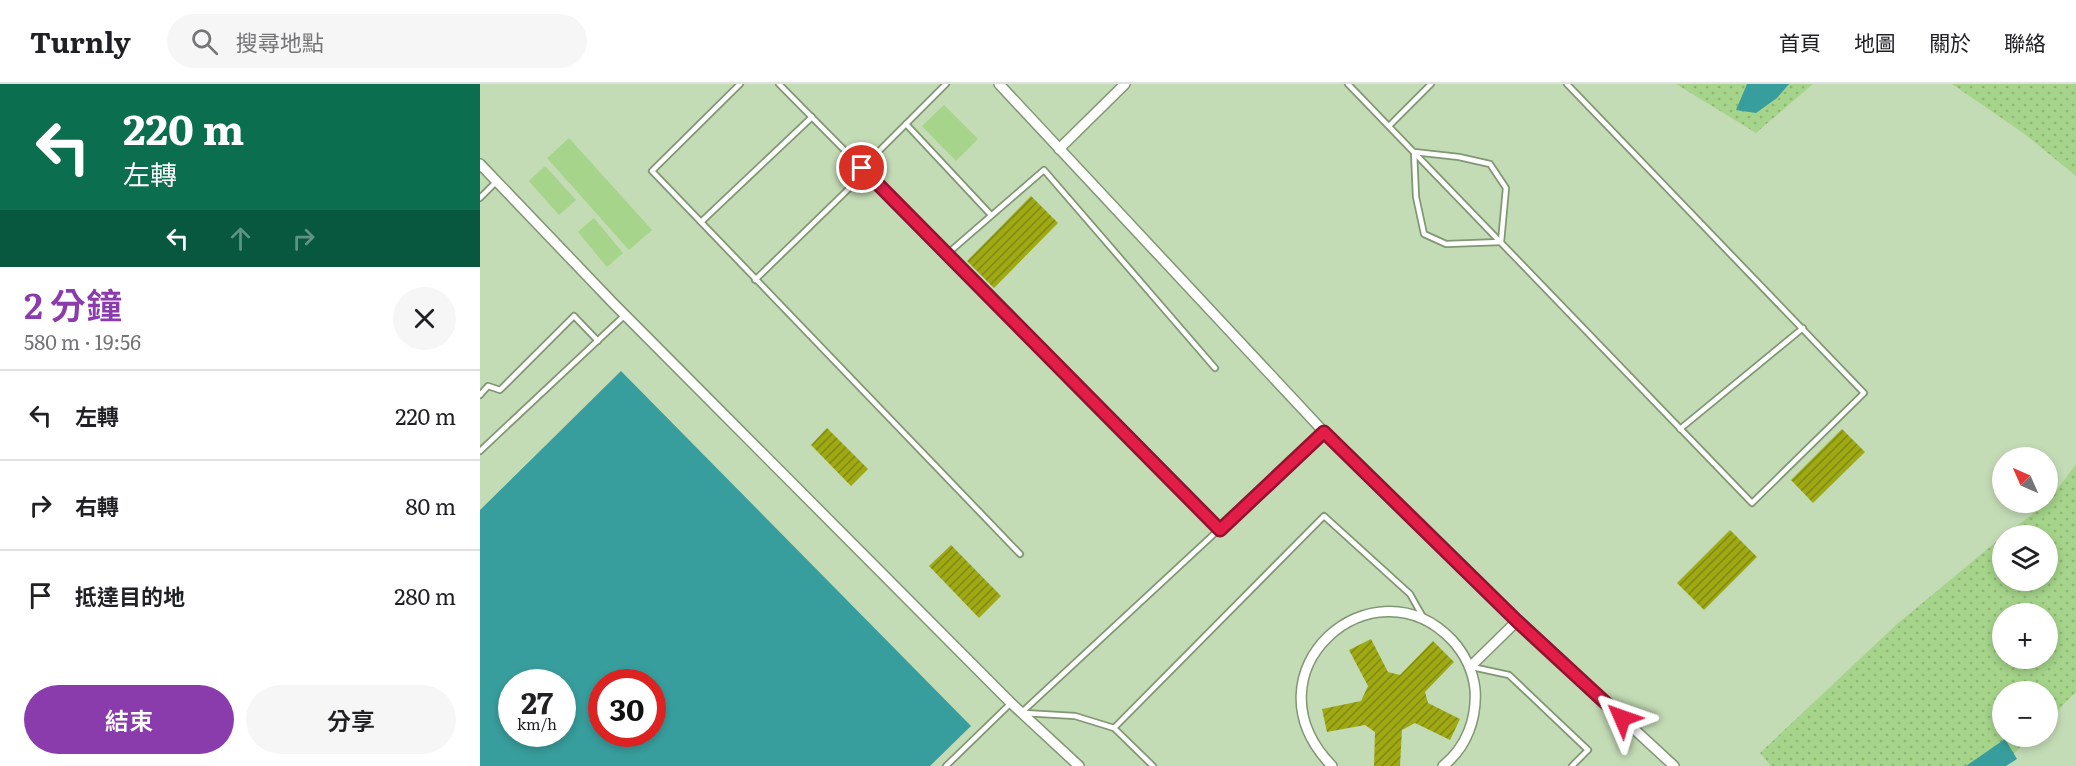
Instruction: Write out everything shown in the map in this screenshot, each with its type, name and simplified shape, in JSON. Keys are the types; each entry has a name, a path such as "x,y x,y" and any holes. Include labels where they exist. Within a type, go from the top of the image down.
{"street":[{"path":"999,84 1324,432 1517,621 1674,766"},
{"path":"1059,149 1125,84"},
{"path":"480,164 625,315 1011,703 1079,766"},
{"path":"1332,766 1318,752 1308,734 1302,714 1301,693 1305,673 1314,654 1327,637 1343,624 1362,616 1383,612 1404,613 1424,619 1443,631 1458,647 1470,667 1475,701 1473,719 1458,751 1443,766"},
{"path":"1470,667 1517,621"}],"lane":[{"path":"740,84 652,171 1020,554"},
{"path":"779,84 1220,530"},
{"path":"755,280 946,84"},
{"path":"1348,84 1752,503 1864,393 1567,84"},
{"path":"1389,126 1431,84"},
{"path":"700,222 812,117"},
{"path":"906,124 991,215"},
{"path":"1414,152 1416,197 1425,234 1446,244 1501,242"},
{"path":"1414,152 1459,157 1490,164 1506,188 1501,242"},
{"path":"946,254 1044,170 1215,368"},
{"path":"480,198 498,181"},
{"path":"480,451 625,315"},
{"path":"480,395 488,386 500,390 574,316 598,341"},
{"path":"1680,429 1803,328"},
{"path":"1021,713 1324,432"},
{"path":"1114,728 1324,516 1410,594 1424,619"},
{"path":"1470,667 1509,675 1588,750 1572,766"},
{"path":"946,766 1011,703"},
{"path":"1021,713 1075,716 1114,728 1153,766"}],"green space":[{"path":"1676,84 1813,84 1756,133"},
{"path":"1952,84 2076,84 2076,176 2026,135"},
{"path":"944,105 978,139 956,161 922,126"},
{"path":"569,138 652,230 629,250 547,158"},
{"path":"545,166 576,200 559,215 529,181"},
{"path":"594,218 623,253 607,267 578,232"},
{"path":"2076,464 2076,692 2058,710 2058,681 1992,681 1992,747 2021,747 2001,766 1771,766 1760,753 1897,624 1992,545 1992,591 2058,591 2058,525 2018,525 2034,513 2058,513 2058,488"}],"water":[{"path":"1747,84 1789,84 1777,98 1756,113 1736,110"},
{"path":"621,371 971,726 930,766 480,766 480,510"},
{"path":"1993,747 2010,747 2017,759 2006,766 1966,766"}],"building":[{"path":"1031,196 1058,223 994,288 967,261"},
{"path":"827,428 868,469 851,486 811,445"},
{"path":"1842,429 1865,452 1813,503 1791,480"},
{"path":"1730,530 1757,557 1704,610 1677,583"},
{"path":"951,545 1001,596 979,618 929,566"},
{"path":"1371,639 1388,672 1400,675 1433,641 1454,662 1425,692 1428,703 1460,719 1450,740 1415,723 1402,730 1400,766 1374,766 1375,732 1365,725 1327,732 1322,709 1361,701 1368,686 1349,650"}],"route":[{"path":"862,168 1220,530 1324,432 1517,621 1622,718"}]}
